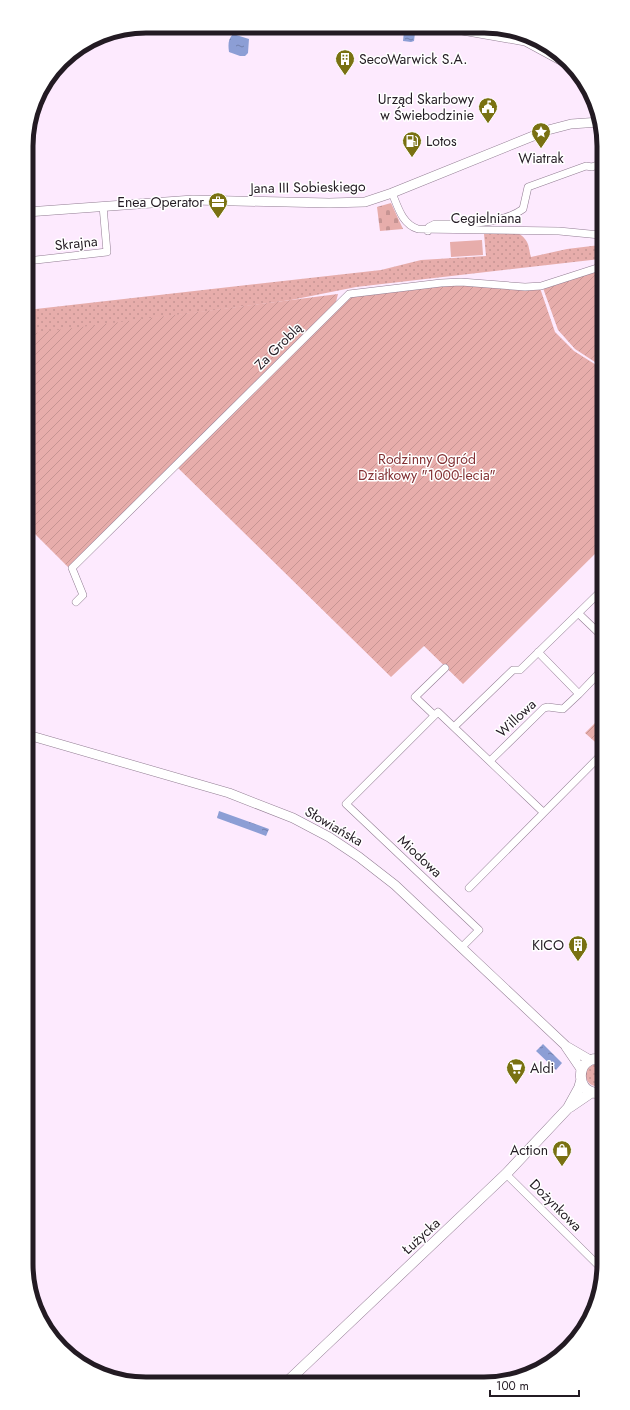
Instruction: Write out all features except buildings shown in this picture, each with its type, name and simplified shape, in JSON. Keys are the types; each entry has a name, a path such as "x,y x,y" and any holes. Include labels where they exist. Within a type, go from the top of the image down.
{"main road":[{"path":"597,1059 590,1060 584,1065 580,1073 581,1082 585,1088 592,1092 597,1092"},
{"name":"Łużycka","path":"568,1108 581,1082"},
{"name":"Łużycka","path":"292,1377 506,1174 568,1108 592,1092"}],"street":[{"path":"474,33 525,42 556,59"},
{"name":"Jana III Sobieskiego","path":"33,211 193,200 353,203 368,201 392,193 544,131 571,124 594,122"},
{"path":"428,230 428,227 435,224 477,222 507,216 521,210 526,202 528,187 586,166 592,167 597,165"},
{"name":"Cegielniana","path":"392,193 400,214 408,224 418,230 559,231 597,235"},
{"name":"Skrajna","path":"33,260 107,252 103,206"},
{"name":"Za Groblą","path":"76,602 83,595 72,568 349,294 460,282 525,287 541,286 597,268"},
{"path":"457,724 513,670 520,670 597,595"},
{"path":"578,614 597,631"},
{"path":"538,652 579,694"},
{"path":"445,668 415,696 434,716 438,712 543,812"},
{"name":"Willowa","path":"493,758 544,708 548,707 563,709 597,675"},
{"name":"Miodowa","path":"434,716 346,804 479,930 462,947"},
{"name":"Słowiańska","path":"33,737 229,793 263,805 305,824 342,845 382,874 462,947 566,1046 581,1069"},
{"path":"468,888 597,759"},
{"name":"Słowiańska","path":"566,1046 590,1060"},
{"name":"Dożynkowa","path":"506,1174 597,1264"}],"green space":[{"path":"486,33 506,35 524,41"},
{"path":"391,203 403,229 380,231 377,207"},
{"path":"518,233 527,241 531,257 567,249 597,245 597,259 356,287 291,300 33,334 33,309 381,270 421,260 486,256 484,234"},
{"path":"482,240 483,255 451,257 450,242"},
{"path":"597,270 597,363 575,349 558,330 543,288"},
{"name":"Rodzinny Ogród Działkowy \"1000-lecia\"","path":"463,285 540,288 555,332 574,351 597,365 597,552 463,684 424,646 391,677 178,468 351,297 442,286"},
{"path":"338,294 336,302 68,567 33,532 33,333"},
{"path":"597,721 597,744 585,733"},
{"path":"597,1064 597,1086 592,1085 586,1079 587,1070 590,1066"}],"water":[{"path":"404,33 415,33 414,41 403,41"},
{"path":"233,34 249,39 248,53 245,56 240,56 229,52 229,42"},
{"path":"219,811 269,829 266,836 217,818"},
{"path":"543,1044 562,1063 556,1070 536,1051"}],"place":[{"name":"SecoWarwick S.A.","path":"345,76"},
{"name":"Urząd Skarbowy w Świebodzinie","path":"488,124"},
{"name":"Wiatrak","path":"541,149"},
{"name":"Lotos","path":"412,158"},
{"name":"Enea Operator","path":"218,219"},
{"name":"KICO","path":"578,962"},
{"name":"Aldi","path":"516,1085"},
{"name":"Action","path":"562,1167"}]}
